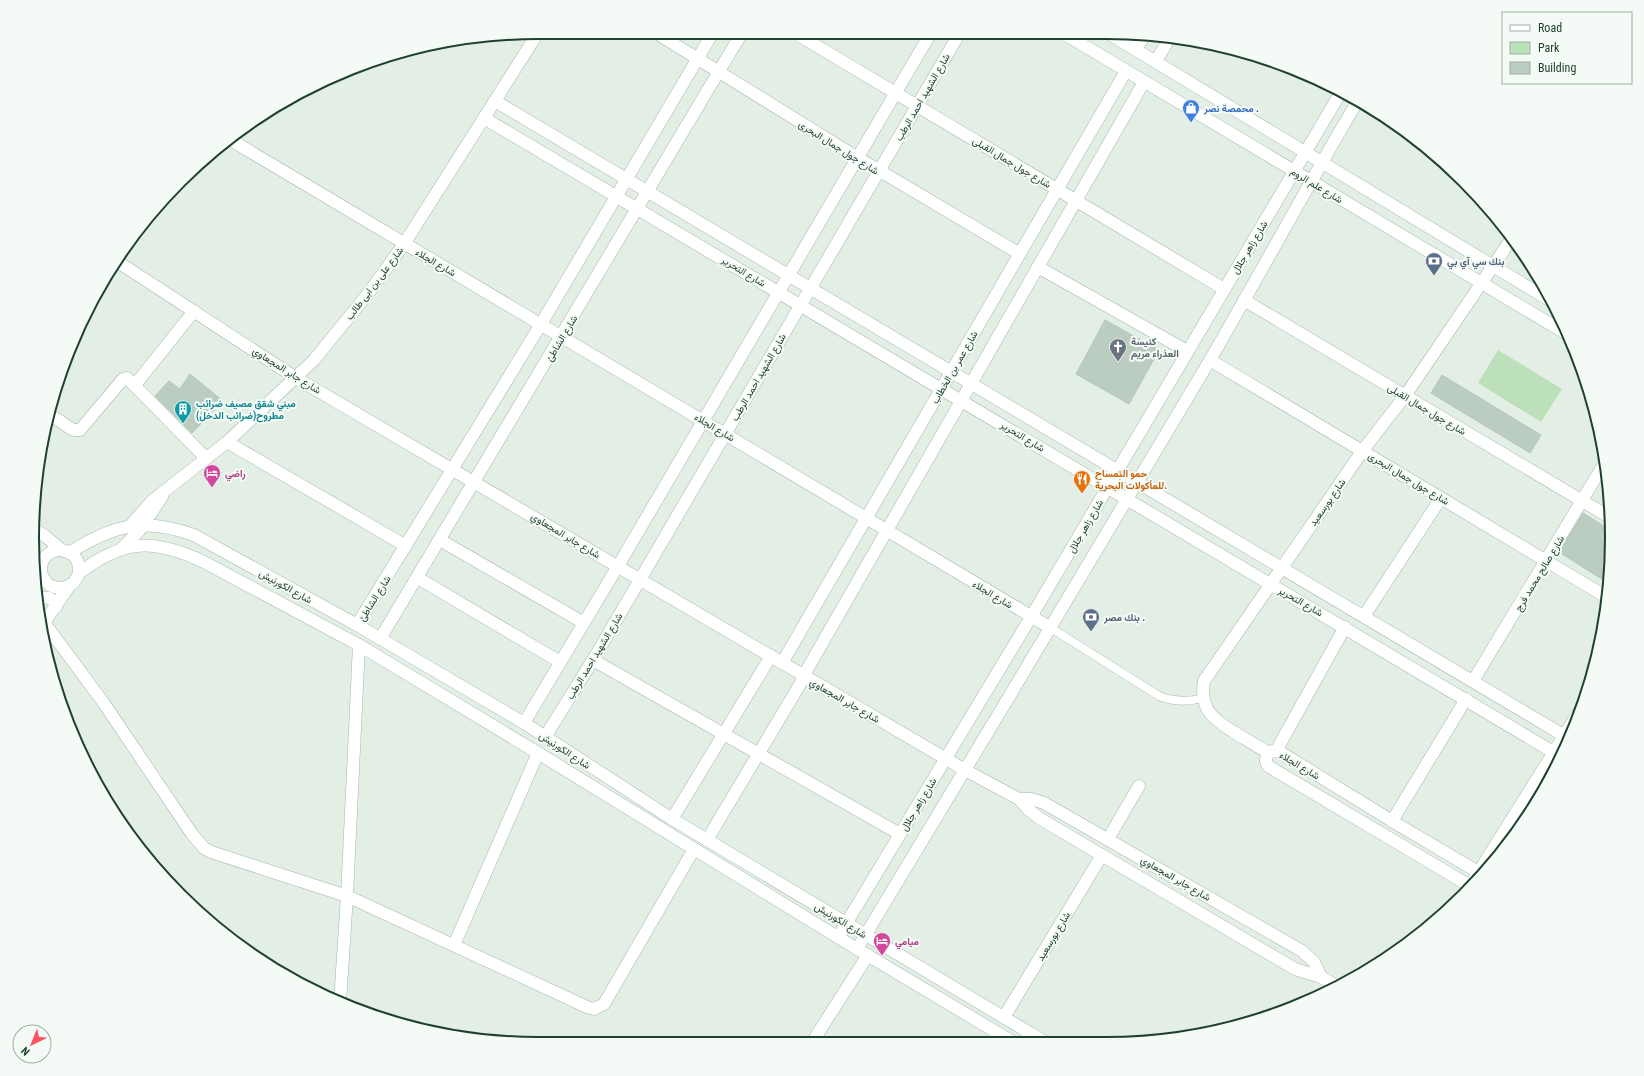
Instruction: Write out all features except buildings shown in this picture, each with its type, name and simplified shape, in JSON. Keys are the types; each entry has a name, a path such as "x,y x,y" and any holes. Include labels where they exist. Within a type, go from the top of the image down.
{"street":[{"name":"شارع على بن ابى طالب","path":"122,548 137,525 165,491 227,442 314,360 404,244 534,39"},
{"name":"شارع جول جمال البحرى","path":"666,39 879,171 1020,254"},
{"name":"شارع الشاطئ","path":"357,625 541,324 709,39"},
{"name":"شارع الشاطئ","path":"380,639 418,578 738,39"},
{"name":"شارع جول جمال القبلى","path":"805,39 1224,288"},
{"path":"524,723 704,421 927,39"},
{"name":"شارع الشهيد احمد الرطب","path":"545,737 593,660 956,39"},
{"name":"شارع علم الروم","path":"1073,39 1559,329"},
{"path":"1119,39 1542,295"},
{"path":"1136,50 1142,40"},
{"path":"1156,61 1167,43"},
{"name":"شارع عمر بن الخطاب","path":"782,663 1126,71"},
{"path":"707,840 804,676 1144,82"},
{"name":"شارع زاهر جلال","path":"838,937 1031,617 1338,96"},
{"name":"شارع التحرير","path":"495,101 1564,736"},
{"name":"شارع زاهر جلال","path":"857,949 1051,628 1210,360 1310,181 1355,105"},
{"name":"شارع التحرير","path":"484,118 1108,486 1556,754"},
{"name":"شارع الجلاء","path":"234,142 1051,628"},
{"name":"شارع بورسعيد","path":"1204,698 1204,681 1281,567 1363,450 1405,396 1508,243"},
{"name":"شارع جابر المجعاوي","path":"121,264 296,378 772,656 945,759 1018,799 1039,818 1295,969 1321,977 1332,983"},
{"path":"1038,267 1187,351"},
{"name":"شارع جول جمال القبلى","path":"1244,300 1604,515"},
{"path":"135,385 194,311"},
{"name":"شارع جول جمال البحرى","path":"1210,360 1363,450 1602,594"},
{"path":"54,418 72,430 80,430 122,379 127,378 206,458"},
{"path":"227,442 406,546"},
{"name":"شارع صالح محمد فرج","path":"1473,681 1547,561 1600,470"},
{"path":"1364,616 1441,498"},
{"path":"137,525 142,536 154,546"},
{"name":"شارع الكورنيش","path":"39,553 61,552 98,535 137,525 178,529 209,542 357,625 524,723 672,819 1037,1037"},
{"path":"170,548 178,529"},
{"path":"39,532 45,536 61,552 77,561 79,573 76,580 63,588 56,588 49,585 42,577 42,566 44,560 61,552"},
{"path":"440,540 584,623"},
{"name":"شارع الكورنيش","path":"79,573 105,555 122,548 138,545 170,548 188,554 204,562 359,645 538,752 857,949 1005,1037"},
{"path":"418,578 560,662"},
{"path":"46,618 56,607 70,585"},
{"path":"43,598 46,597 50,598 55,603 56,607"},
{"path":"1204,698 1209,712 1219,723 1272,752 1344,627"},
{"path":"48,630 103,702 192,834 204,848 211,852 347,896 587,1007 594,1009 599,1008 604,1004 694,849"},
{"path":"340,996 347,896 359,645"},
{"path":"672,819 772,656"},
{"path":"593,660 900,834"},
{"path":"1392,821 1466,699"},
{"path":"454,945 538,752"},
{"name":"شارع الجلاء","path":"1465,885 1268,766 1266,760 1272,752 1344,792 1477,871"},
{"path":"1497,848 1554,758"},
{"path":"1108,839 1139,786"},
{"path":"1336,807 1344,792"},
{"name":"شارع جابر المجعاوي","path":"1018,799 1031,799 1044,803 1302,951 1314,962 1321,977"},
{"name":"شارع بورسعيد","path":"1004,1017 1102,855"},
{"path":"816,1037 868,955"}],"lane":[{"name":"شارع الجلاء","path":"1051,628 1159,696 1177,701 1204,698"}],"green space":[{"path":"1498,350 1562,389 1541,422 1478,383"}],"place":[{"name":"محمصة نصر .","path":"1191,123"},
{"name":"بنك سي آي بي","path":"1434,276"},
{"name":"كنيسة العذراء مريم","path":"1118,362"},
{"name":"مبني شقق مصيف ضرائب مطروح(ضرائب الدخل)","path":"183,424"},
{"name":"راضي","path":"212,488"},
{"name":"حمو التمساح للمأكولات البحرية.","path":"1082,494"},
{"name":"بنك مصر .","path":"1091,632"},
{"name":"ميامي","path":"882,956"}]}
